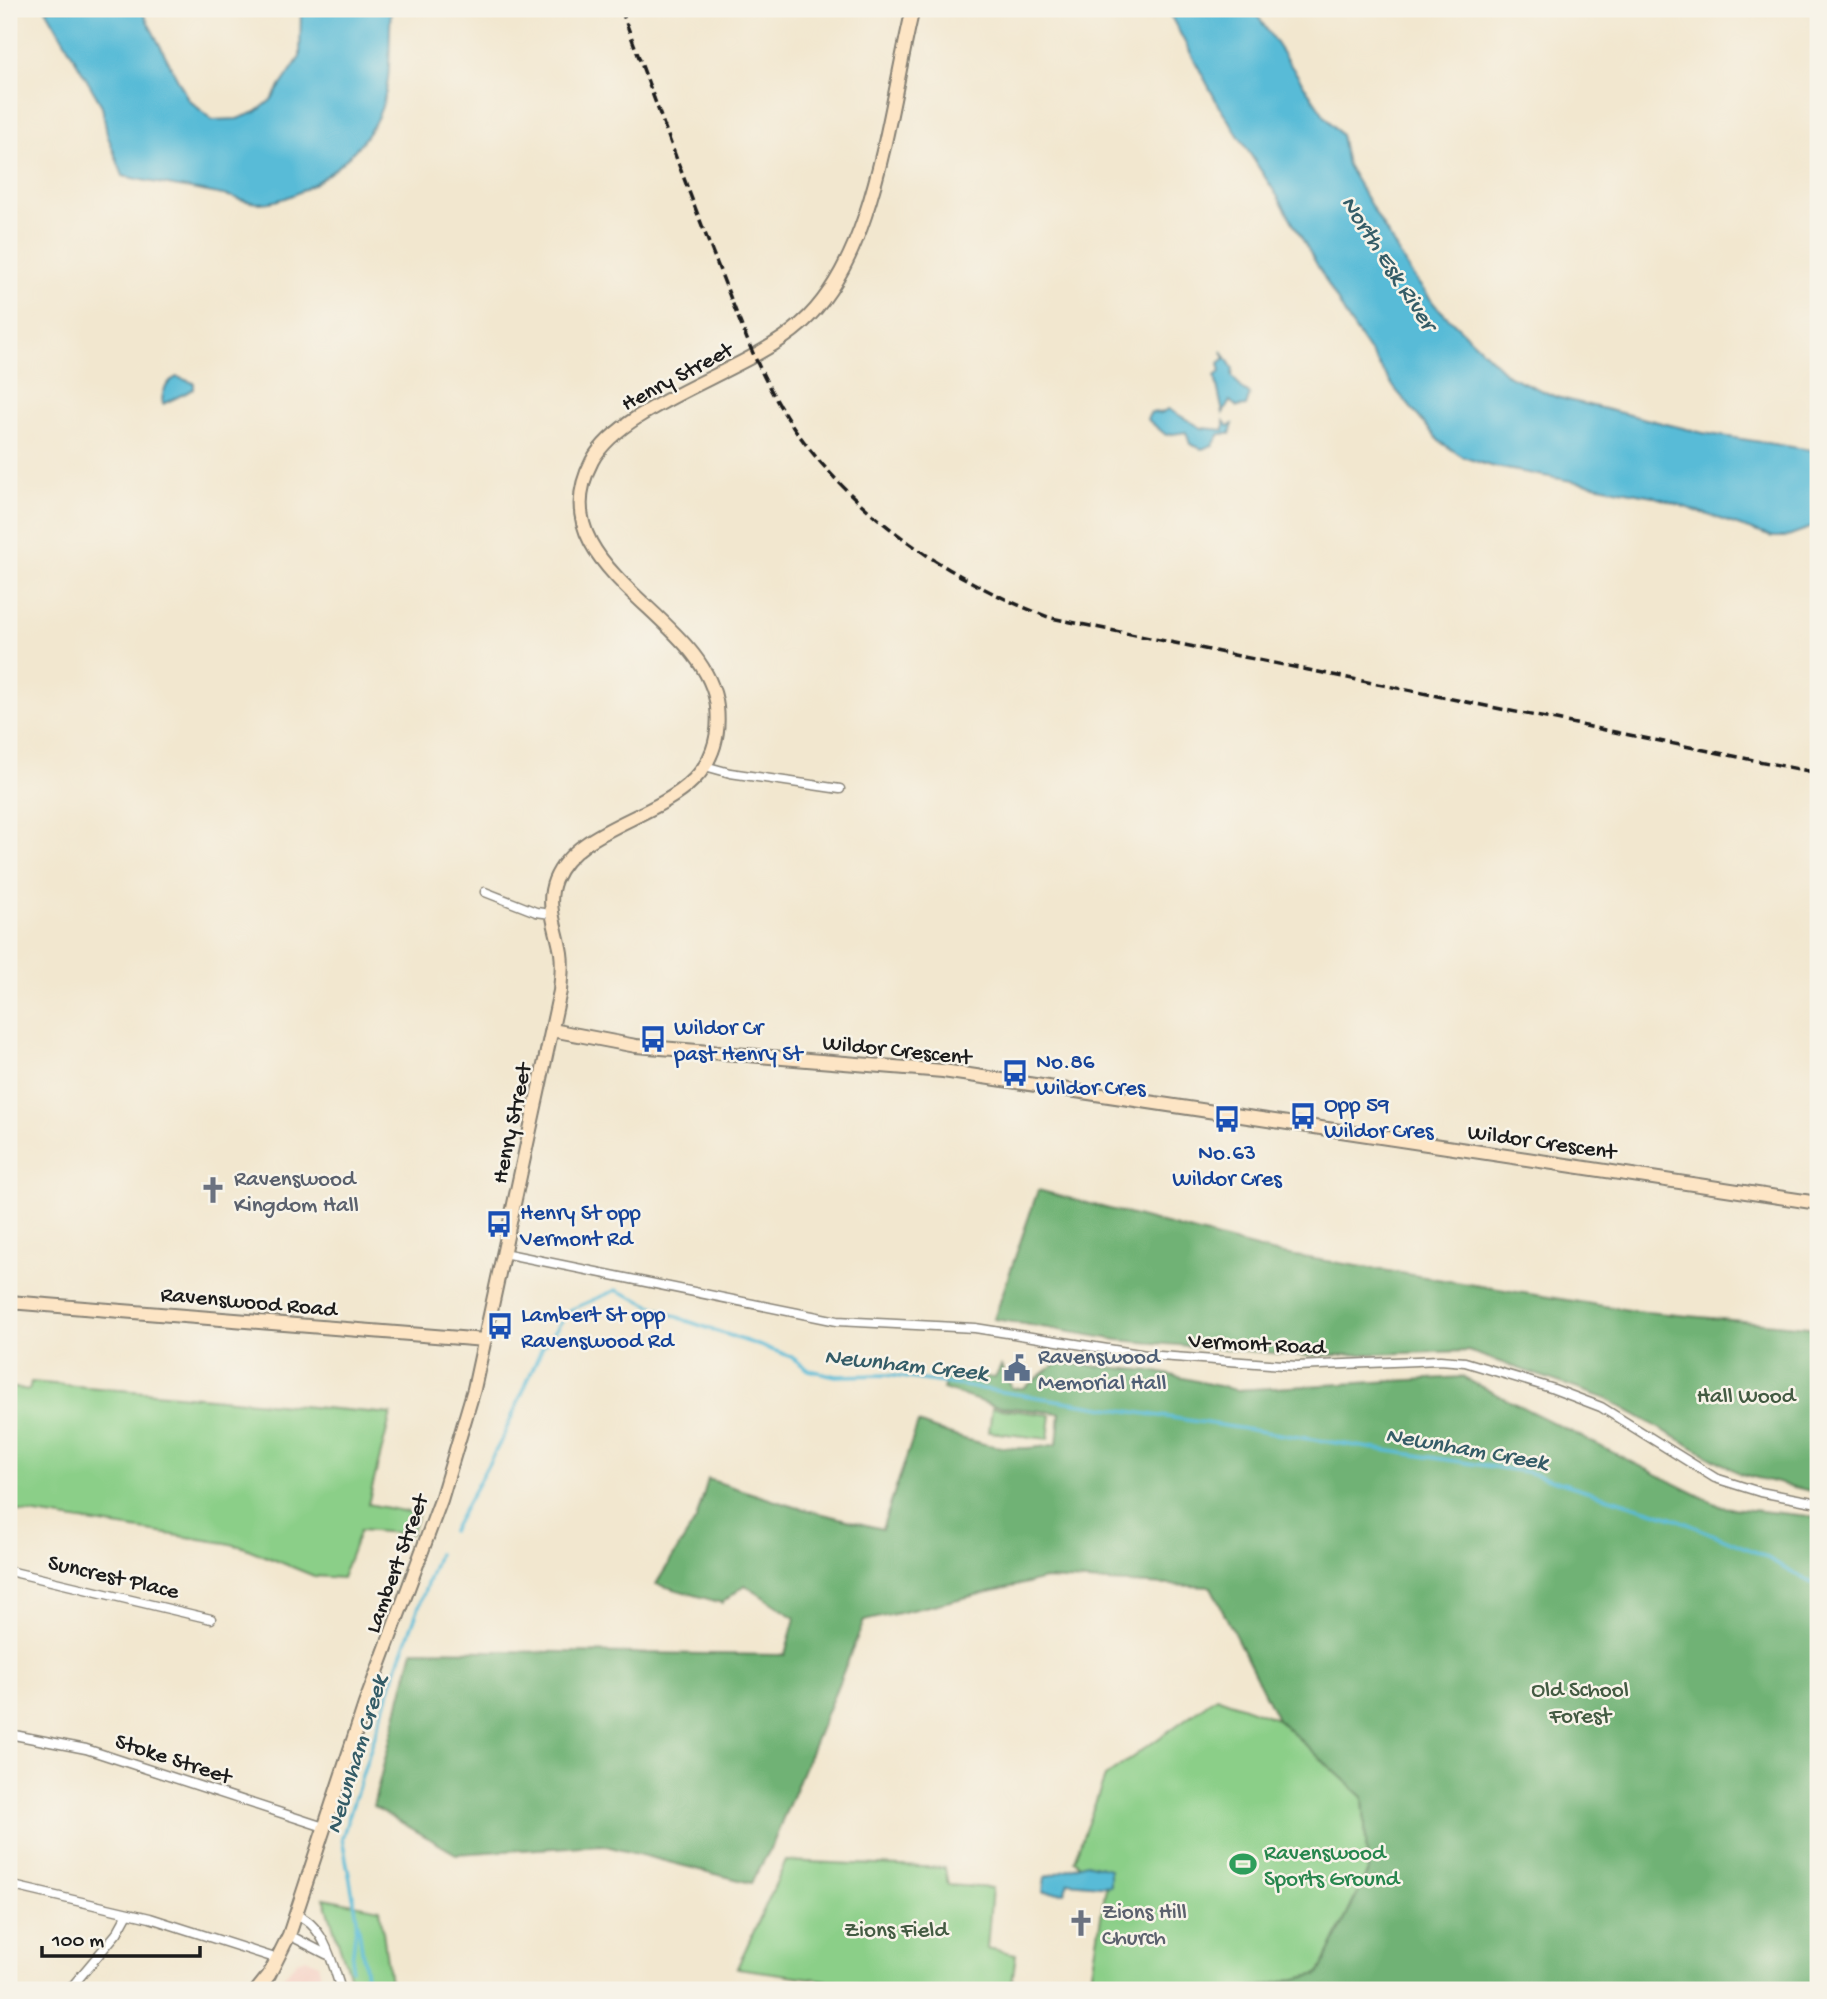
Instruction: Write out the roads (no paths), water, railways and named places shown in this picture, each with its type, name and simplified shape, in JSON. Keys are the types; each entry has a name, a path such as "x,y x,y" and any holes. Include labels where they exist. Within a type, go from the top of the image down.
{"street":[{"name":"Henry Street","path":"485,1340 552,1030 562,967 551,914 551,891 569,859 578,850 677,794 705,766 717,734 718,719 708,677 693,653 613,574 592,545 582,514 585,480 599,449 623,426 775,344 800,325 828,293 847,262 860,228 913,9"},
{"path":"705,766 730,773 840,789"},
{"path":"485,892 536,912 551,914"},
{"name":"Wildor Crescent","path":"552,1030 636,1046 943,1072 1818,1203"},
{"name":"Vermont Road","path":"503,1253 837,1321 975,1328 1146,1355 1297,1366 1440,1360 1465,1362 1551,1388 1601,1407 1715,1478 1760,1492 1818,1503"},
{"name":"Ravenswood Road","path":"9,1302 485,1340"},
{"name":"Lambert Street","path":"257,1990 278,1959 289,1936 365,1704 441,1500 485,1340"},
{"name":"Suncrest Place","path":"9,1571 211,1619"},
{"name":"Stoke Street","path":"9,1734 86,1749 324,1827"},
{"path":"9,1885 128,1913 278,1959"},
{"path":"69,1990 117,1933 128,1913"},
{"path":"296,1915 304,1918 322,1936 326,1954 341,1990"},
{"path":"289,1936 326,1954"}],"water":[{"path":"46,9 141,9 188,99 212,120 237,119 256,112 271,100 300,57 301,9 391,9 389,72 385,97 373,125 348,157 314,184 277,200 251,202 123,176 107,134 102,106"},
{"name":"North Esk River","path":"1167,9 1253,9 1324,115 1341,135 1347,165 1410,272 1435,305 1509,376 1556,397 1703,433 1818,451 1818,525 1785,537 1772,537 1653,496 1490,466 1463,457 1439,441 1395,389 1349,321 1283,205 1218,104"},
{"path":"1222,351 1233,369 1232,376 1244,391 1250,394 1246,406 1237,407 1230,401 1223,413 1215,376 1221,371 1219,363 1225,358"},
{"path":"177,377 194,383 194,389 163,404 165,388"},
{"path":"1168,409 1202,428 1224,430 1224,421 1228,426 1233,424 1230,434 1220,434 1213,445 1202,449 1190,444 1186,432 1166,435 1147,419 1151,412 1161,413"},
{"path":"1086,1863 1110,1869 1110,1886 1068,1882 1064,1893 1043,1892 1045,1877"}],"waterway":[{"name":"Newnham Creek","path":"452,1531 502,1439 542,1348 570,1310 616,1290 687,1321 790,1356 809,1370 836,1376 887,1375 1527,1472 1674,1518 1760,1554 1818,1586"},
{"name":"Newnham Creek","path":"351,1969 357,1917 342,1838 397,1667 438,1554"},
{"path":"358,1923 368,1990"}],"railway":[{"path":"621,9 740,322 773,394 807,446 835,479 866,509 936,561 1012,602 1051,618 1818,773"}],"place":[{"name":"Wildor Cr past Henry St","path":"653,1039"},
{"name":"No.86 Wildor Cres","path":"1015,1073"},
{"name":"Opp 59 Wildor Cres","path":"1303,1116"},
{"name":"No.63 Wildor Cres","path":"1227,1119"},
{"name":"Ravenswood Kingdom Hall","path":"213,1190"},
{"name":"Henry St opp Vermont Rd","path":"499,1224"},
{"name":"Lambert St opp Ravenswood Rd","path":"500,1326"},
{"name":"Ravenswood Memorial Hall","path":"1017,1368"},
{"name":"Ravenswood Sports Ground","path":"1243,1864"},
{"name":"Zions Hill Church","path":"1081,1923"}],"park label":[{"name":"Hall Wood","path":"1746,1394"},
{"name":"Old School Forest","path":"1580,1701"},
{"name":"Zions Field","path":"896,1928"}]}
